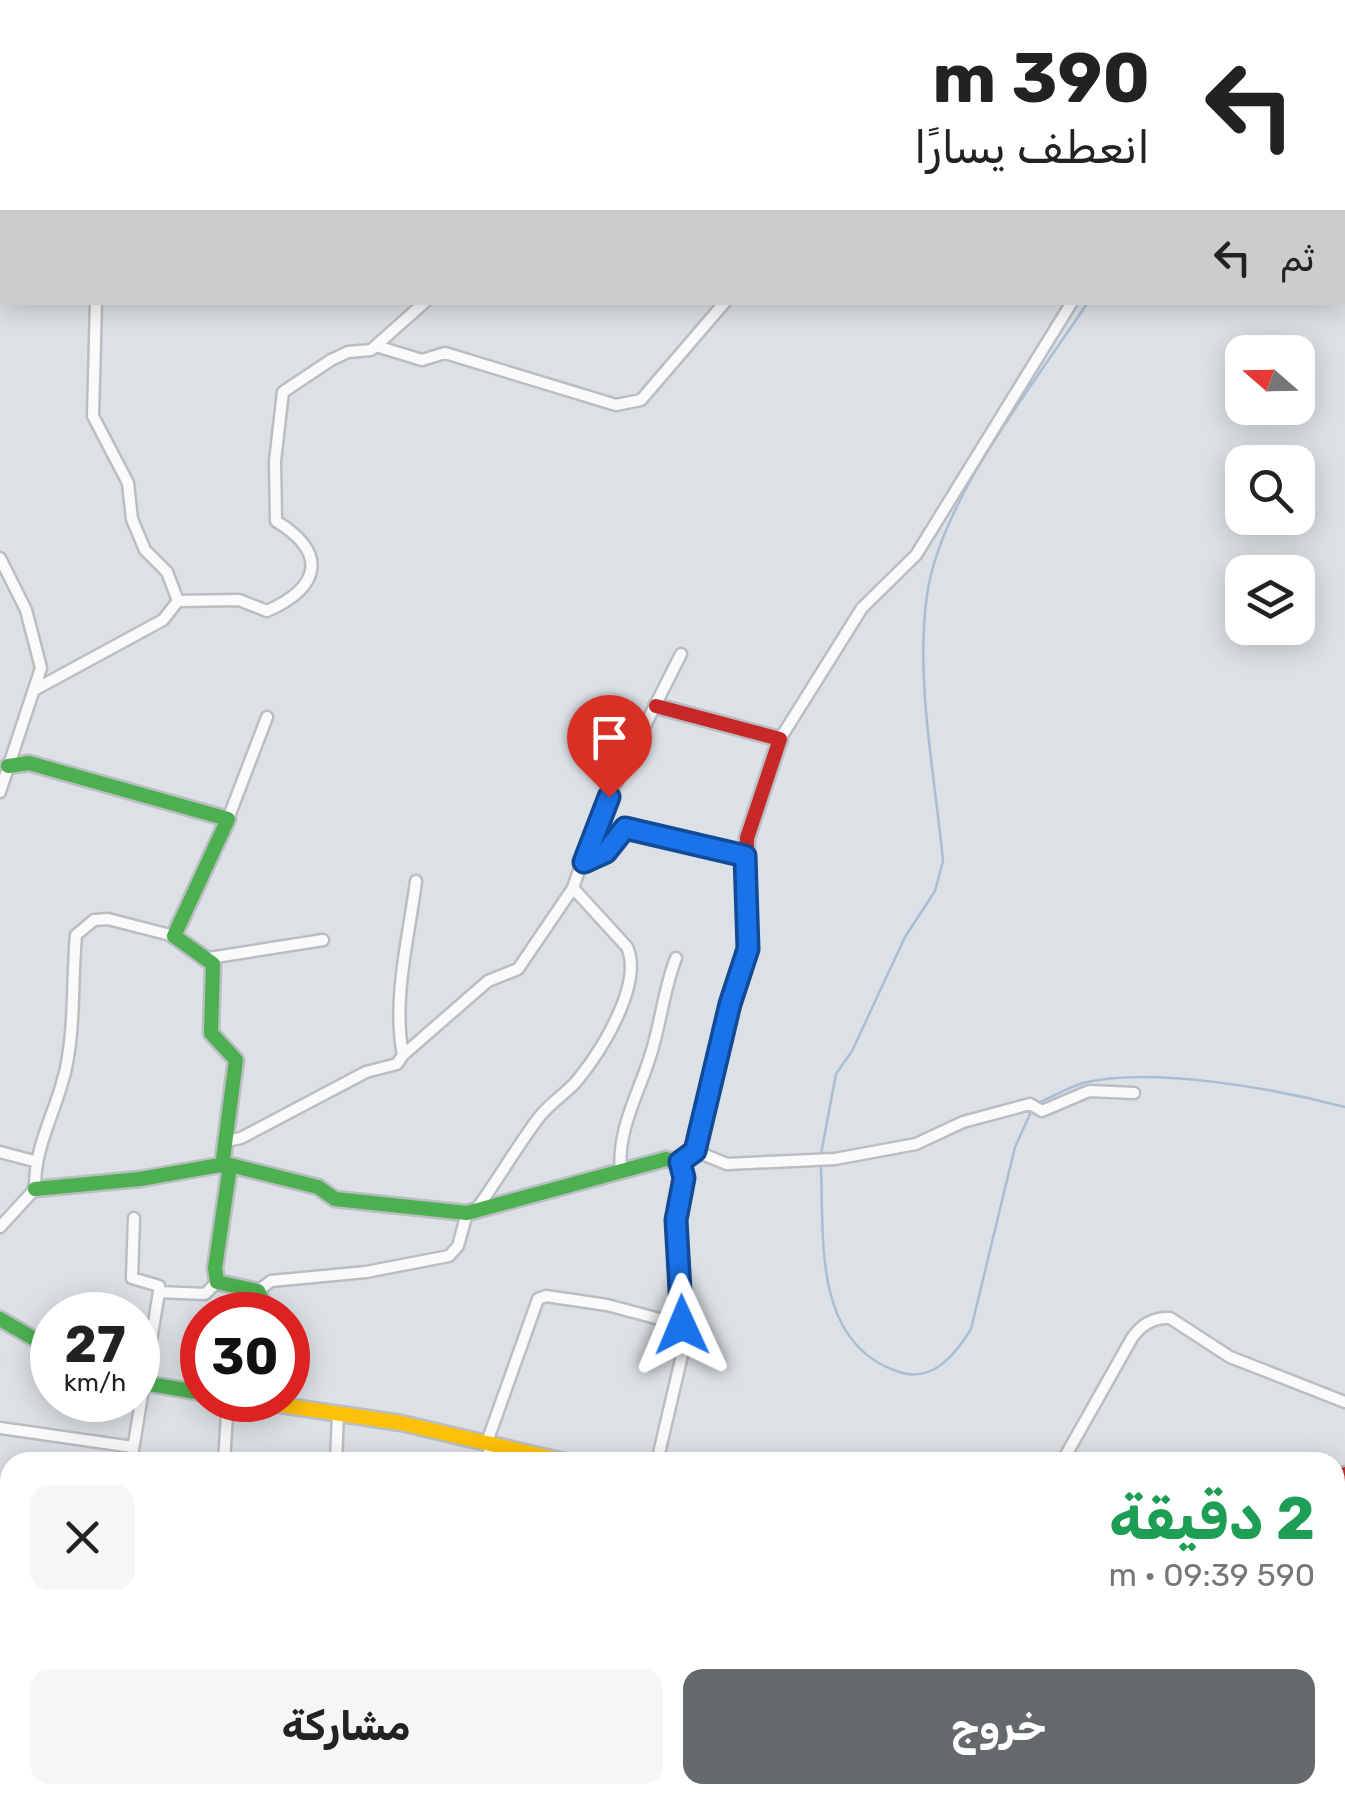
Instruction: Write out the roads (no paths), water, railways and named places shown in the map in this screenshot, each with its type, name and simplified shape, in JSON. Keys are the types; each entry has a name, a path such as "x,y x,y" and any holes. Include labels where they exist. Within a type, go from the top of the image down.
{"street":[{"path":"96,305 94,416 128,483 132,519 146,550 167,572 178,601"},
{"path":"178,601 239,600 267,610 296,598 306,586 312,565 300,536 276,521 276,462 283,392 331,360 376,346 422,305"},
{"path":"376,346 422,360 445,353 616,405 640,400 721,305"},
{"path":"34,1188 140,1179 226,1164 318,1186 334,1200 471,1212 666,1159 680,1162 695,1151 730,1004 748,949 746,838 780,739 862,608 916,554 1070,305"},
{"path":"0,558 35,636 41,668 14,740 0,792"},
{"path":"34,690 163,620 178,601"},
{"path":"226,1141 241,1138 366,1072 396,1064 488,981 518,969 574,888 594,827 680,654"},
{"path":"656,706 780,739"},
{"path":"174,936 228,820 267,717"},
{"path":"0,739 14,740"},
{"path":"8,766 29,764 198,806 228,820"},
{"path":"584,862 606,852 625,828 745,856"},
{"path":"404,1056 399,1035 402,983 416,880"},
{"path":"217,1282 258,1290 270,1280 366,1272 449,1256 458,1246 471,1212 541,1115 576,1082 616,1020 624,997 632,957 627,946 574,888"},
{"path":"0,1227 34,1188 34,1161 65,1073 73,1026 70,1009 76,936 94,920 108,918 174,936 181,945 209,958 323,940"},
{"path":"209,958 214,968 211,1033 236,1060 226,1141 229,1173 215,1268 217,1282"},
{"path":"620,1172 619,1154 676,958"},
{"path":"695,1151 726,1164 835,1159 916,1144 963,1122 1030,1104 1042,1111 1089,1091 1134,1092"},
{"path":"0,1152 34,1161"},
{"path":"660,1452 678,1378 682,1325 676,1231 684,1178 680,1162"},
{"path":"134,1218 132,1278 159,1286 160,1292 204,1294 217,1282"},
{"path":"490,1452 487,1442 538,1299 546,1296 607,1305 682,1325"},
{"path":"1068,1452 1140,1326 1162,1318 1170,1318 1230,1357 1345,1402"},
{"path":"0,1319 30,1336"},
{"path":"310,1410 528,1452"},
{"path":"336,1452 338,1414"},
{"path":"132,1452 136,1422"},
{"path":"225,1452 227,1422"},
{"path":"0,1428 133,1447"}],"waterway":[{"path":"821,1154 836,1074 852,1051 905,937 935,891 943,861 923,661 927,595 936,558 950,520 992,443 1086,305"},
{"path":"1040,1102 1083,1083 1143,1077 1250,1087 1345,1107"},
{"path":"821,1167 824,1257 837,1314 851,1339 871,1358 899,1372 922,1374 950,1357 971,1329 1015,1147 1031,1112"}]}
